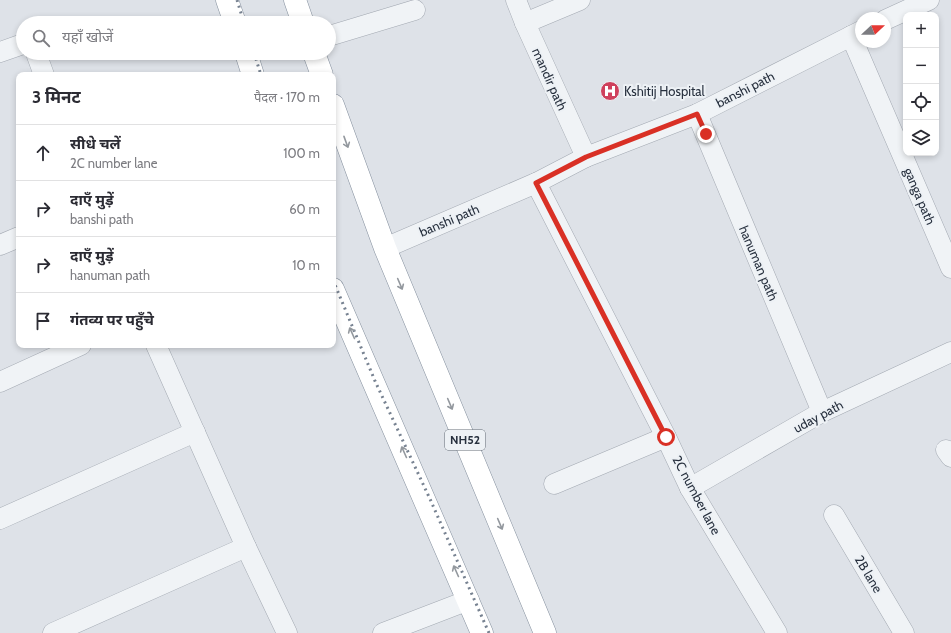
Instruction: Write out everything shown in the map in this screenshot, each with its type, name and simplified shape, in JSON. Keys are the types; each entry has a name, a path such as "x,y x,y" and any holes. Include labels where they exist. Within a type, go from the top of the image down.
{"highway":[{"path":"227,0 233,16"},
{"path":"294,0 300,16"},
{"path":"248,60 252,72"},
{"path":"317,60 321,72"},
{"name":"NH52","path":"336,113 385,248 545,633"},
{"path":"336,297 469,600 482,633"}],"street":[{"name":"mandir path","path":"516,0 586,157"},
{"path":"525,23 580,0"},
{"path":"891,17 929,0"},
{"path":"336,34 415,10"},
{"name":"banshi path","path":"385,248 536,183 586,157 697,114 855,34"},
{"path":"0,52 16,46"},
{"name":"ganga path","path":"862,48 951,268"},
{"path":"39,60 43,72"},
{"name":"hanuman path","path":"697,114 822,412"},
{"name":"2C number lane","path":"536,183 666,437 690,488 777,633"},
{"path":"0,245 16,238"},
{"path":"0,382 74,348"},
{"path":"157,348 246,547 287,633"},
{"name":"uday path","path":"690,488 822,412 951,352"},
{"path":"0,519 195,432"},
{"path":"554,484 666,437"},
{"name":"2B lane","path":"834,515 904,633"},
{"path":"53,633 246,547"},
{"path":"383,633 469,600"}],"railway":[{"path":"237,0 242,16"},
{"path":"256,60 260,72"},
{"path":"336,287 375,381 430,499 489,633"}],"place":[{"name":"Kshitij Hospital","path":"610,91"}],"route":[{"path":"666,437 536,183 586,157 697,114 706,134"}]}
